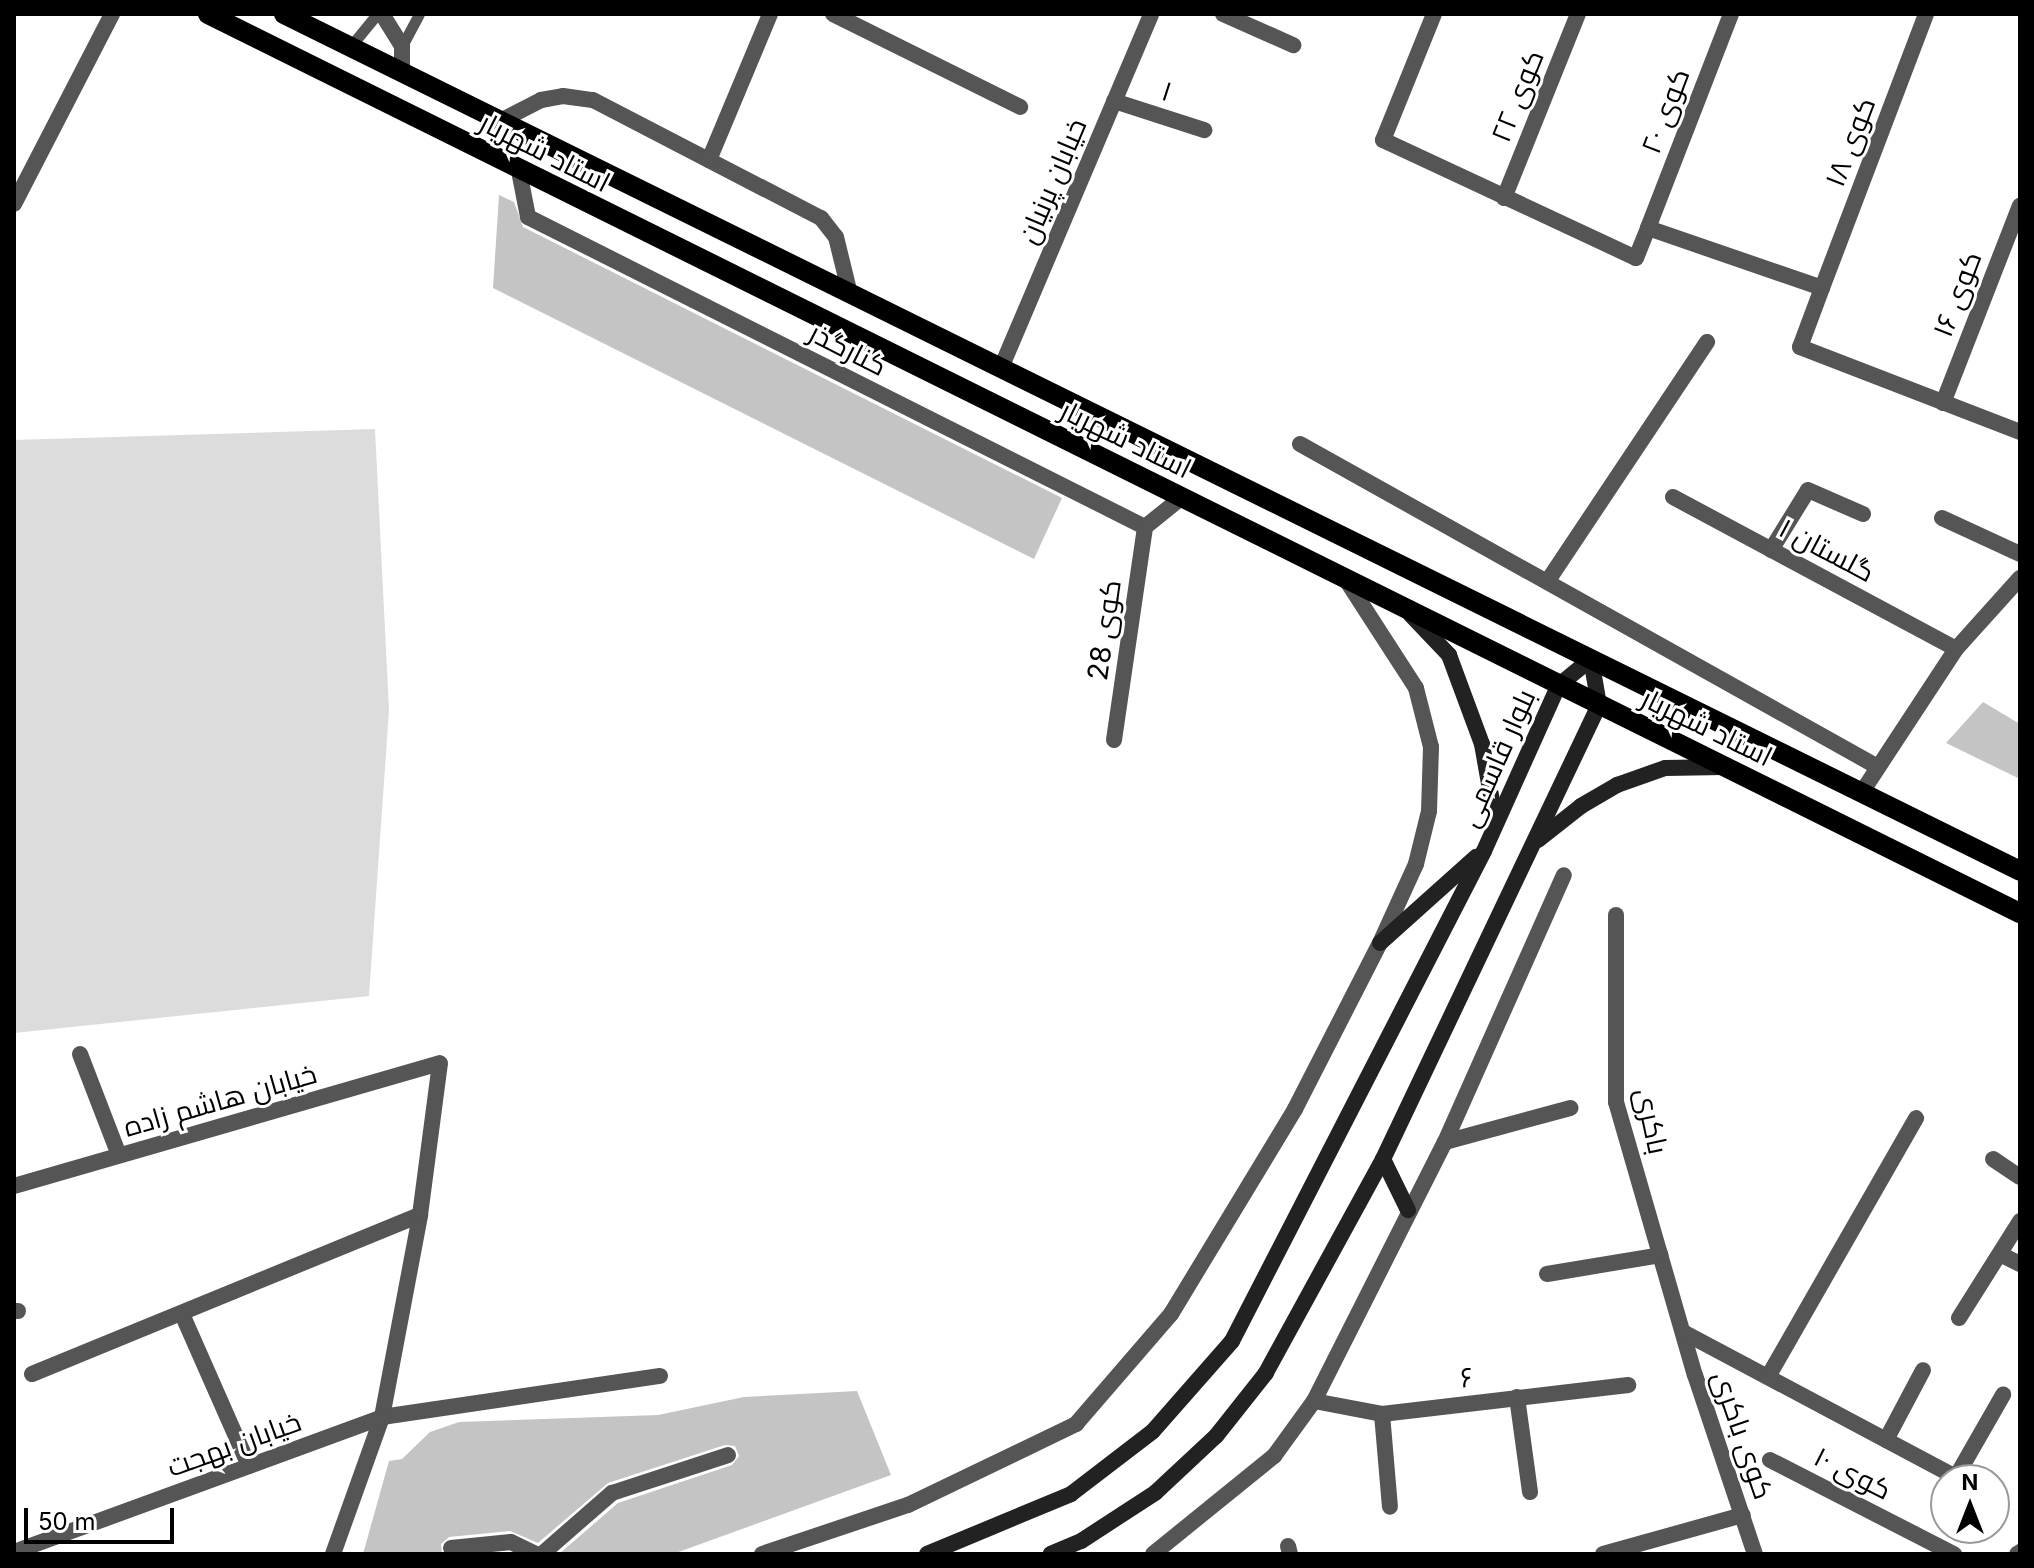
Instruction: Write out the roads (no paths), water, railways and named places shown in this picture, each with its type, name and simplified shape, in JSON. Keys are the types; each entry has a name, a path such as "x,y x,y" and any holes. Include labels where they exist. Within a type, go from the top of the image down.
{"main road":[{"name":"استاد شهریار","path":"208,14 559,191 2020,913"},
{"name":"استاد شهریار","path":"284,14 2020,871"},
{"path":"559,191 574,158"},
{"path":"1406,610 1449,655 1482,744 1496,823"},
{"path":"1051,1554 1081,1541 1155,1493 1216,1436 1266,1373 1383,1159 1599,705 1591,659"},
{"name":"بلوار قاسمی","path":"927,1554 1071,1494 1153,1431 1232,1341 1484,851 1558,686 1591,659"},
{"path":"1534,844 1581,806 1617,785 1665,768 1727,767"},
{"path":"1380,943 1484,851"},
{"path":"1383,1159 1408,1210"}],"street":[{"path":"14,204 112,14"},
{"path":"380,14 402,46 402,73"},
{"path":"709,160 770,14"},
{"path":"833,14 1020,107"},
{"name":"خیابان پرنیان","path":"1001,368 1151,14"},
{"path":"1223,14 1293,45"},
{"path":"1434,14 1383,140 1504,198"},
{"name":"کوی ۲۲","path":"1504,198 1578,14"},
{"name":"کوی ۲۰","path":"1504,198 1636,258 1731,14"},
{"name":"کوی ۱۸","path":"1926,14 1800,347 1943,403"},
{"path":"500,121 541,100 593,100 821,218 836,237 850,294"},
{"name":"۱","path":"1114,101 1204,130"},
{"name":"کنارگذر","path":"519,171 528,217 1145,527"},
{"name":"کوی ۱۶","path":"1943,403 2020,205"},
{"path":"1648,228 1822,288"},
{"path":"1549,579 1707,342"},
{"path":"1943,403 2020,432"},
{"path":"1300,444 1549,579 1878,767"},
{"path":"1771,550 1808,490 1863,514"},
{"name":"۱ گلستان","path":"1673,497 1956,649"},
{"path":"1145,527 1181,498"},
{"path":"1942,518 2020,554"},
{"name":"کوی 28","path":"1114,740 1145,527"},
{"path":"762,1554 908,1505 1076,1424 1171,1314 1295,1109 1380,943 1416,864 1429,811 1431,747 1416,688 1346,580"},
{"path":"1862,792 1956,649 2018,586"},
{"path":"1153,1554 1274,1456 1314,1401 1445,1142 1564,875"},
{"name":"باکری","path":"1616,915 1616,1102 1683,1332"},
{"path":"80,1054 119,1155"},
{"name":"خیابان هاشم زاده","path":"14,1186 440,1063 420,1215"},
{"path":"1445,1142 1570,1108"},
{"path":"1769,1375 1916,1118"},
{"path":"1993,1159 2020,1177"},
{"path":"32,1374 420,1215"},
{"path":"333,1554 382,1417 420,1215"},
{"path":"1959,1318 2020,1221"},
{"path":"2000,1254 2020,1264"},
{"path":"1547,1274 1660,1255"},
{"path":"182,1314 249,1466"},
{"path":"1683,1332 1956,1477 2003,1395"},
{"name":"کوی باکری","path":"1683,1332 1755,1554"},
{"path":"1886,1440 1923,1370"},
{"name":"خیابان بهجت","path":"14,1552 382,1417 660,1376"},
{"name":"۶","path":"1314,1401 1382,1414 1628,1385"},
{"path":"1517,1397 1530,1492"},
{"path":"1382,1414 1390,1507"},
{"path":"542,1554 612,1493 728,1455"},
{"name":"کوی ۱۰","path":"1770,1460 1954,1554"},
{"path":"1603,1554 1743,1515"},
{"path":"451,1548 511,1542 536,1554"}],"lane":[{"path":"350,47 380,14"},
{"path":"402,46 419,14"}]}
